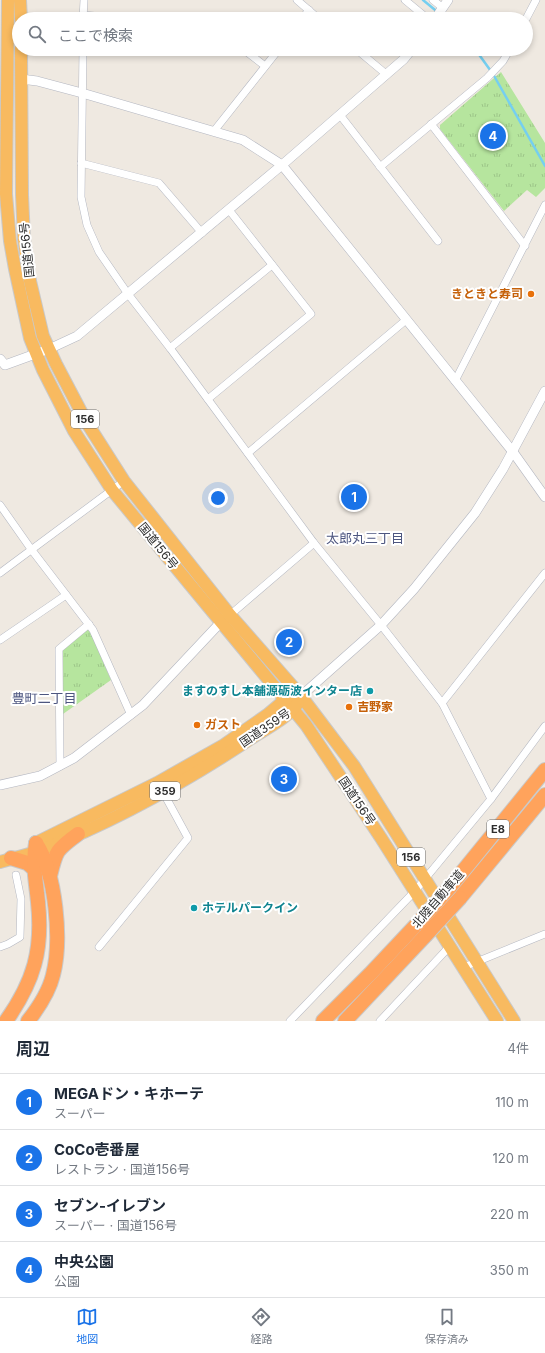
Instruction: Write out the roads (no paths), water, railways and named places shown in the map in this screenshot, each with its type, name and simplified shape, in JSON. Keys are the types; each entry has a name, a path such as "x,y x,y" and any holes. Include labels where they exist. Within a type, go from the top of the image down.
{"highway":[{"name":"国道156号","path":"8,0 7,202 10,241 30,338 74,431 112,490 226,619 302,696 354,766 514,1021"},
{"path":"20,0 21,12"},
{"name":"国道156号","path":"21,56 22,195 24,239 30,281 43,336 49,349 87,423 124,481 306,725 368,818 497,1021"},
{"name":"国道359号","path":"37,848 224,745 267,715 286,699 302,696"},
{"name":"国道359号","path":"4,860 78,834 163,792 217,761 294,709 302,696"},
{"name":"北陸自動車道","path":"324,1021 370,974 450,886 495,833 545,770"},
{"name":"北陸自動車道","path":"345,1021 460,898 545,795"},
{"path":"50,877 57,852 63,845 78,834"},
{"path":"6,1021 18,1005 26,988 33,971 37,953 39,919 34,869 37,848"},
{"path":"28,1021 41,1004 48,991 56,963 57,947 57,929 50,877 37,848"},
{"path":"4,860 27,863 34,869"}],"street":[{"path":"83,12 84,0"},
{"path":"297,0 311,12"},
{"path":"405,0 420,12"},
{"path":"433,0 445,4"},
{"path":"530,12 536,0"},
{"path":"83,56 81,163 82,197 87,225 100,252 128,294 170,348 314,543 442,703 491,799"},
{"path":"252,56 265,66"},
{"path":"214,131 273,56"},
{"path":"364,56 386,74"},
{"path":"2,365 37,354 78,336 282,165 406,56"},
{"path":"380,167 489,75 506,56"},
{"path":"21,79 37,81 82,93 242,140 282,165 513,452 545,498"},
{"path":"340,115 438,242"},
{"path":"431,124 524,246"},
{"path":"81,163 159,183 202,233"},
{"path":"456,381 545,205"},
{"path":"208,399 311,314 229,210"},
{"path":"170,348 272,265"},
{"path":"248,453 406,320"},
{"path":"302,696 381,625 414,589 475,513 513,452 545,391"},
{"path":"0,573 124,481"},
{"path":"0,504 31,550 93,630 131,714"},
{"path":"0,785 40,776 60,766 74,758 143,705 226,619 314,543"},
{"path":"442,703 545,574"},
{"path":"0,640 66,595"},
{"path":"60,766 59,649 89,624"},
{"path":"290,1021 415,891 491,799 545,726"},
{"path":"99,947 188,838 163,792"},
{"path":"0,947 20,937 21,899 16,876"},
{"path":"464,967 545,934"},
{"path":"380,1021 450,946"}],"waterway":[{"path":"423,0 438,12"},
{"path":"480,56 493,74 545,166"}],"place":[{"name":"中央公園","path":"493,136"},
{"name":"きときと寿司","path":"531,294"},
{"name":"MEGAドン・キホーテ","path":"354,497"},
{"name":"CoCo壱番屋","path":"289,642"},
{"name":"ますのすし本舗源砺波インター店","path":"370,691"},
{"name":"吉野家","path":"349,707"},
{"name":"ガスト","path":"197,725"},
{"name":"セブン-イレブン","path":"284,779"},
{"name":"ホテルパークイン","path":"194,908"}],"district":[{"name":"太郎丸三丁目","path":"365,538"},
{"name":"豊町二丁目","path":"44,698"}]}
